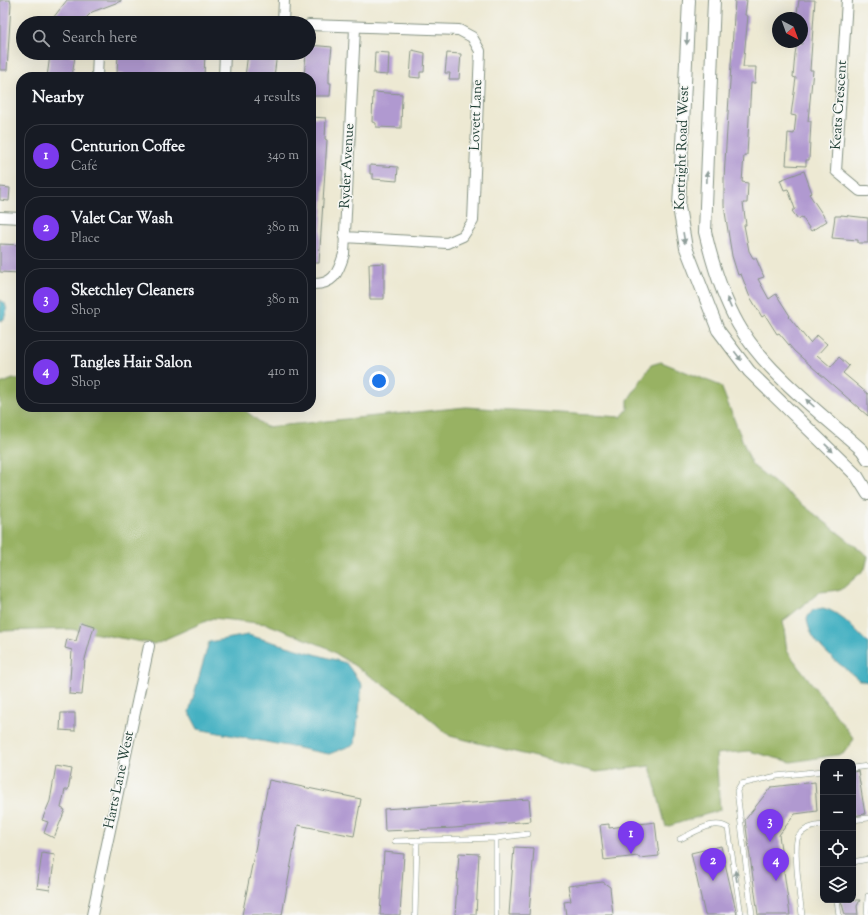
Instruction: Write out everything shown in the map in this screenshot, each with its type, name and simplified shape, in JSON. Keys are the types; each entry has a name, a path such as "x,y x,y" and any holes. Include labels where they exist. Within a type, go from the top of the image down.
{"street":[{"path":"283,16 284,0"},
{"name":"Kortright Road West","path":"689,0 679,207 686,248 718,330 749,371 858,476 868,494"},
{"name":"Kortright Road West","path":"714,0 705,232 713,263 738,324 758,352 783,379 862,450 868,459"},
{"name":"Keats Crescent","path":"847,0 836,171 860,191 868,191"},
{"name":"Lovett Lane","path":"316,26 458,30 472,37 480,51 472,221 464,236 447,243 344,237"},
{"name":"Ryder Avenue","path":"316,284 323,285 331,280 340,269 344,254 355,28"},
{"path":"97,72 98,60"},
{"path":"224,72 225,60"},
{"path":"0,217 16,218"},
{"name":"Harts Lane West","path":"92,915 148,646"}],"lane":[{"path":"856,768 868,766"},
{"path":"752,915 737,791 742,784 777,776 820,771"},
{"path":"856,820 868,818"},
{"path":"680,839 714,824 722,824 728,828 741,915"},
{"path":"802,915 796,852 797,838 804,830 820,826"},
{"path":"395,842 496,838 528,834"},
{"path":"496,838 496,915"},
{"path":"415,915 417,840"},
{"path":"856,861 868,859"},
{"path":"867,915 868,896"},
{"path":"838,903 840,915"}],"green space":[{"path":"661,362 721,386 752,465 868,556 865,569 841,590 820,592 783,621 787,651 854,739 843,754 791,762 749,751 716,754 720,810 666,827 650,766 596,772 450,736 410,702 326,647 267,624 213,618 154,644 70,629 0,631 0,384 16,379 16,412 247,412 266,427 466,407 621,417 628,409 628,400 651,365"}],"water":[{"path":"0,300 5,303 7,310 4,319 0,321"},
{"path":"823,608 836,613 868,643 868,682 859,680 827,653 813,637 807,618 813,610"},
{"path":"248,635 346,663 362,685 355,744 329,754 198,729 189,712 209,642"}],"building":[{"path":"0,0 10,0 11,4 7,70 0,70"},
{"path":"67,0 121,0 92,12 88,16 55,16"},
{"path":"735,0 747,0 745,15 748,16 743,67 756,67 755,83 751,83 747,155 744,155 742,182 748,183 747,203 743,203 746,225 744,225 749,251 753,258 756,258 764,277 758,279 769,299 776,294 790,316 789,317 810,343 817,335 827,344 817,355 831,367 839,357 849,366 843,373 868,394 868,416 794,351 779,333 777,334 765,315 762,317 749,295 741,274 738,275 732,256 724,206 724,178"},
{"path":"799,0 815,0 810,70 813,70 808,121 811,121 809,160 806,160 806,166 786,165 788,133 794,134 796,116 791,115 796,78 793,77 796,48 808,48 808,12 797,12"},
{"path":"316,46 332,47 329,73 329,83 331,83 330,96 316,96 316,72 304,72 305,60 316,60"},
{"path":"412,50 425,53 424,72 420,72 420,78 410,77"},
{"path":"375,52 389,53 388,75 374,74"},
{"path":"447,53 461,54 459,79 449,79 450,73 445,73"},
{"path":"49,60 74,60 73,72 48,72"},
{"path":"118,60 205,60 204,72 117,72"},
{"path":"247,60 276,60 275,72 246,72"},
{"path":"373,92 402,94 401,128 376,127 376,123 372,122"},
{"path":"316,117 326,118 325,139 327,140 319,263 316,263"},
{"path":"370,165 398,167 397,181 373,179 373,174 370,174"},
{"path":"804,171 812,193 809,194 827,221 811,231 802,217 798,219 792,211 795,209 788,189 784,190 780,180"},
{"path":"0,187 10,188 9,201 0,200"},
{"path":"841,215 868,218 868,243 858,243 858,240 832,238 835,216"},
{"path":"0,244 16,245 16,273 0,272"},
{"path":"384,263 384,299 370,299 369,264"},
{"path":"81,622 94,626 85,659 82,695 69,694 72,650 65,648 67,639 76,641"},
{"path":"61,713 75,713 75,731 60,730"},
{"path":"56,766 72,769 68,790 65,790 61,808 65,810 54,838 44,833 48,822 42,820 50,801"},
{"path":"856,771 858,771 865,814 856,816 856,795"},
{"path":"269,780 361,799 354,836 298,825 282,915 242,915"},
{"path":"815,782 817,811 795,814 779,835 790,915 758,915 745,820 771,787"},
{"path":"529,799 531,821 455,828 385,831 384,809"},
{"path":"655,822 659,856 639,858 638,856 604,860 600,825 609,824 609,828"},
{"path":"721,846 737,915 705,915 691,853"},
{"path":"514,847 534,848 529,915 509,915"},
{"path":"384,852 404,854 400,915 380,915"},
{"path":"42,853 55,855 50,890 37,888"},
{"path":"459,853 479,854 476,915 455,915"},
{"path":"603,882 610,887 613,915 566,915 564,902 571,901 568,886"},
{"path":"856,900 860,900 857,906 858,915 845,915 842,903 856,903"}],"place":[{"name":"Sketchley Cleaners","path":"770,842"},
{"name":"Centurion Coffee","path":"631,854"},
{"name":"Valet Car Wash","path":"713,881"},
{"name":"Tangles Hair Salon","path":"776,881"}]}
